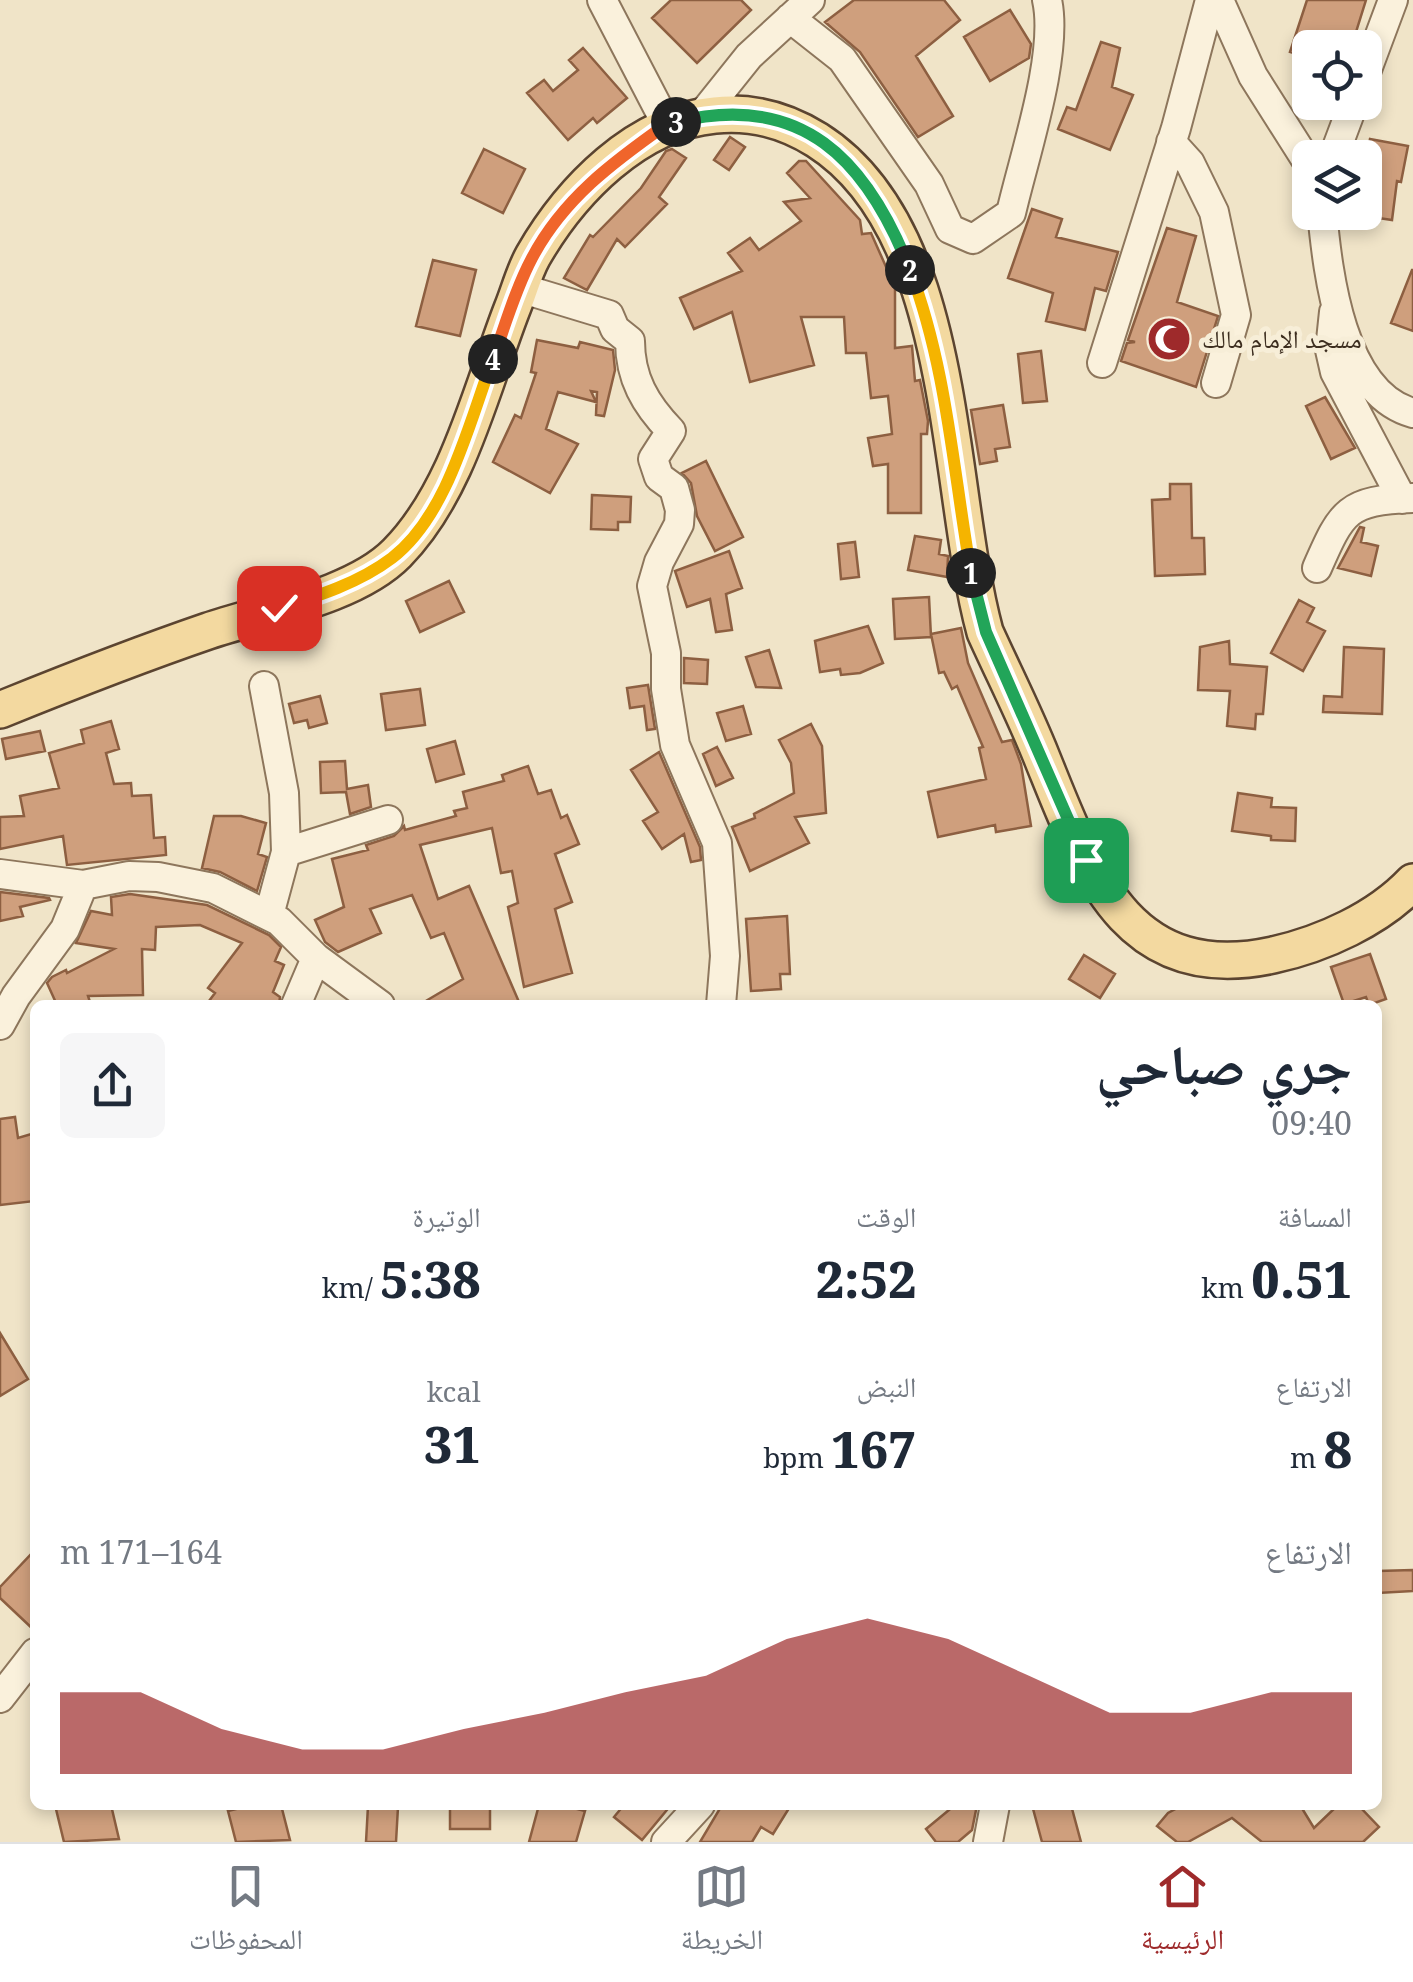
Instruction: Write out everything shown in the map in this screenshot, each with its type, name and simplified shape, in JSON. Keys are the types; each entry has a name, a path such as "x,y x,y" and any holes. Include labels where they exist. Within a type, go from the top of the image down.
{"main road":[{"path":"0,710 162,648 324,594 394,557 417,531 455,464 532,258 568,204 605,167 684,120 740,112 800,130 834,151 866,181 889,217 932,336 945,392 970,572 986,632 1104,896 1138,933 1170,951 1214,960 1254,959 1321,942 1396,900 1413,882"}],"street":[{"path":"602,0 684,120 800,9 842,60 930,184 950,229 974,238 1011,213 1044,74 1051,18 1047,0"},
{"path":"1382,30 1393,0"},
{"path":"1102,363 1218,1"},
{"path":"1218,1 1253,76 1294,140"},
{"path":"1172,142 1190,163 1214,212 1236,315 1216,383"},
{"path":"1325,230 1335,305 1350,346 1373,386 1387,400 1413,413"},
{"path":"520,288 608,315 615,329 630,341 630,368 650,410 671,431 654,459 659,477 670,483 679,498 679,524 659,562 652,586 666,653 666,689 674,745 717,843 725,956 722,1000"},
{"path":"1317,568 1338,520 1380,499 1407,499 1335,372 1330,350 1335,305"},
{"path":"264,686 284,794 286,852 268,915"},
{"path":"286,852 388,820"},
{"path":"0,874 82,885 130,876 182,879 242,900 268,915 316,958 373,1000"},
{"path":"0,1025 64,929 82,885"},
{"path":"298,1000 316,958"},
{"path":"0,1698 30,1659"},
{"path":"666,1842 695,1810"},
{"path":"988,1842 994,1810"}],"building":[{"path":"671,0 741,0 751,10 697,63 652,18"},
{"path":"854,0 944,0 960,20 916,56 953,116 918,137 860,52 825,22"},
{"path":"1307,0 1366,0 1357,30 1297,30"},
{"path":"1010,10 1031,44 1029,58 990,81 964,37"},
{"path":"1101,42 1120,48 1112,87 1133,95 1110,150 1058,129 1067,107 1076,110"},
{"path":"583,48 627,98 597,123 593,118 568,140 527,93 544,80 553,91 578,70 569,60"},
{"path":"730,137 745,147 729,170 714,160"},
{"path":"1382,141 1408,146 1401,182 1397,181 1392,220 1382,219"},
{"path":"484,149 525,169 503,213 462,193"},
{"path":"672,149 686,158 659,197 667,204 625,247 617,239 587,290 564,278 590,235 593,237 641,188 666,151"},
{"path":"799,161 806,161 860,220 862,234 871,233 895,287 895,348 912,346 915,381 920,380 928,421 927,434 921,434 921,513 888,513 888,464 873,466 868,438 892,434 888,396 871,398 866,353 846,353 844,317 801,317 814,365 750,382 732,312 694,329 680,298 742,271 728,253 750,238 759,250 801,221 784,202 810,198 787,173"},
{"path":"1032,209 1062,219 1056,237 1118,252 1106,291 1095,288 1085,330 1046,321 1053,293 1008,278"},
{"name":"مسجد الإمام مالك","path":"1167,228 1196,236 1177,302 1218,316 1196,387 1121,361 1127,343 1135,342 1128,340"},
{"path":"433,260 476,270 460,336 416,326"},
{"path":"1413,270 1413,331 1391,323"},
{"path":"537,340 578,348 580,342 613,350 615,370 604,416 596,415 597,392 591,391 596,402 558,392 546,429 578,444 550,493 493,462 515,415 521,418 536,373 531,372"},
{"path":"1041,351 1047,401 1023,403 1018,354"},
{"path":"1325,397 1355,448 1331,459 1306,406"},
{"path":"1003,405 1010,447 995,449 997,461 980,464 971,410"},
{"path":"706,461 743,537 715,551 697,516 691,483 682,473"},
{"path":"1170,484 1191,484 1192,538 1204,538 1205,574 1155,576 1152,500 1170,499"},
{"path":"592,495 631,497 630,522 618,522 618,530 591,529"},
{"path":"1360,527 1364,528 1361,542 1378,546 1371,576 1338,568"},
{"path":"915,536 941,540 939,554 948,556 947,577 908,570"},
{"path":"855,542 859,577 841,579 838,544"},
{"path":"729,551 742,588 726,594 732,630 716,632 710,599 687,607 675,571"},
{"path":"449,581 464,612 420,632 406,601"},
{"path":"929,597 931,637 895,639 893,599"},
{"path":"1299,600 1314,608 1307,622 1325,631 1303,671 1271,653"},
{"path":"868,626 883,663 860,673 841,675 840,669 820,672 815,641"},
{"path":"961,628 968,663 1002,742 1012,740 1021,764 1031,826 996,832 995,825 938,837 928,792 986,779 979,748 983,747 957,686 952,689 944,672 939,673 931,634"},
{"path":"1229,641 1230,664 1267,667 1263,714 1256,714 1255,729 1227,726 1230,691 1198,690 1200,647"},
{"path":"1344,647 1384,649 1382,714 1323,712 1324,696 1342,697"},
{"path":"769,650 781,688 756,687 746,657"},
{"path":"684,658 708,660 707,684 684,683"},
{"path":"648,685 655,729 647,730 644,706 630,708 627,688"},
{"path":"420,689 425,725 386,730 381,694"},
{"path":"320,696 327,723 309,728 307,720 294,723 289,704"},
{"path":"743,706 751,734 726,741 717,713"},
{"path":"111,721 119,749 106,753 114,784 131,783 132,796 151,795 154,838 165,837 166,855 67,865 63,836 0,849 0,817 24,816 20,796 59,788 49,753 84,743 81,730"},
{"path":"811,724 822,746 826,813 795,817 809,843 750,871 732,827 755,818 754,814 794,793 791,763 779,740"},
{"path":"40,731 45,751 6,759 2,739"},
{"path":"455,741 464,774 436,782 427,749"},
{"path":"717,747 733,778 716,786 703,754"},
{"path":"659,752 700,847 701,860 691,862 684,834 662,849 643,821 658,812 631,770"},
{"path":"345,761 347,789 368,785 371,807 350,814 346,792 321,793 320,762"},
{"path":"528,766 538,794 551,790 561,818 567,815 579,844 555,854 572,902 555,909 572,973 524,987 508,907 518,903 512,871 501,873 492,828 420,845 438,899 469,886 518,1000 427,1000 463,979 444,933 431,938 412,895 370,909 381,933 338,952 325,942 315,920 344,907 332,859 368,850 366,845 394,836 404,826 405,830 456,816 454,811 467,808 463,792 504,781 502,775"},
{"path":"1238,793 1272,798 1271,807 1296,808 1295,841 1232,831"},
{"path":"214,816 241,816 266,823 258,854 267,857 257,891 220,872 202,868"},
{"path":"0,892 50,900 20,907 23,916 0,921"},
{"path":"130,894 207,905 269,935 281,947 275,961 284,965 273,992 280,1000 210,1000 215,993 208,988 242,943 200,925 156,927 155,950 142,949 143,995 55,1000 47,983 52,977 114,949 76,943 91,911 112,915 111,897"},
{"path":"787,916 790,974 780,974 781,989 751,991 746,919"},
{"path":"1370,954 1386,999 1343,1000 1331,967"},
{"path":"1084,955 1115,974 1100,998 1069,979"},
{"path":"15,1117 18,1138 30,1134 30,1202 0,1205 0,1119"},
{"path":"0,1333 28,1379 0,1396"},
{"path":"30,1555 30,1626 0,1598 0,1587"},
{"path":"1413,1570 1413,1591 1382,1593 1382,1571"},
{"path":"56,1810 112,1810 119,1839 64,1842"},
{"path":"282,1810 290,1840 236,1842 228,1811"},
{"path":"368,1810 398,1810 396,1842 366,1842"},
{"path":"450,1810 490,1810 490,1829 450,1829"},
{"path":"538,1810 585,1811 576,1842 529,1842"},
{"path":"620,1810 667,1810 642,1840 614,1817"},
{"path":"719,1810 788,1810 773,1834 761,1827 752,1842 700,1842"},
{"path":"949,1810 976,1810 972,1830 958,1842 936,1842 926,1829"},
{"path":"1033,1810 1072,1810 1081,1842 1042,1842"},
{"path":"1303,1810 1314,1828 1333,1810 1363,1810 1379,1827 1363,1842 1262,1842 1232,1818 1188,1842 1177,1842 1157,1826 1168,1813"}],"place":[{"name":"مسجد الإمام مالك","path":"1169,339"}],"route":[{"path":"279,608 324,594 369,573 394,557 417,531 455,464 532,258 568,204 605,167 667,124 740,112 770,119 800,130 834,151 866,181 889,217 932,336 945,392 973,588 986,632 1086,860"}]}
